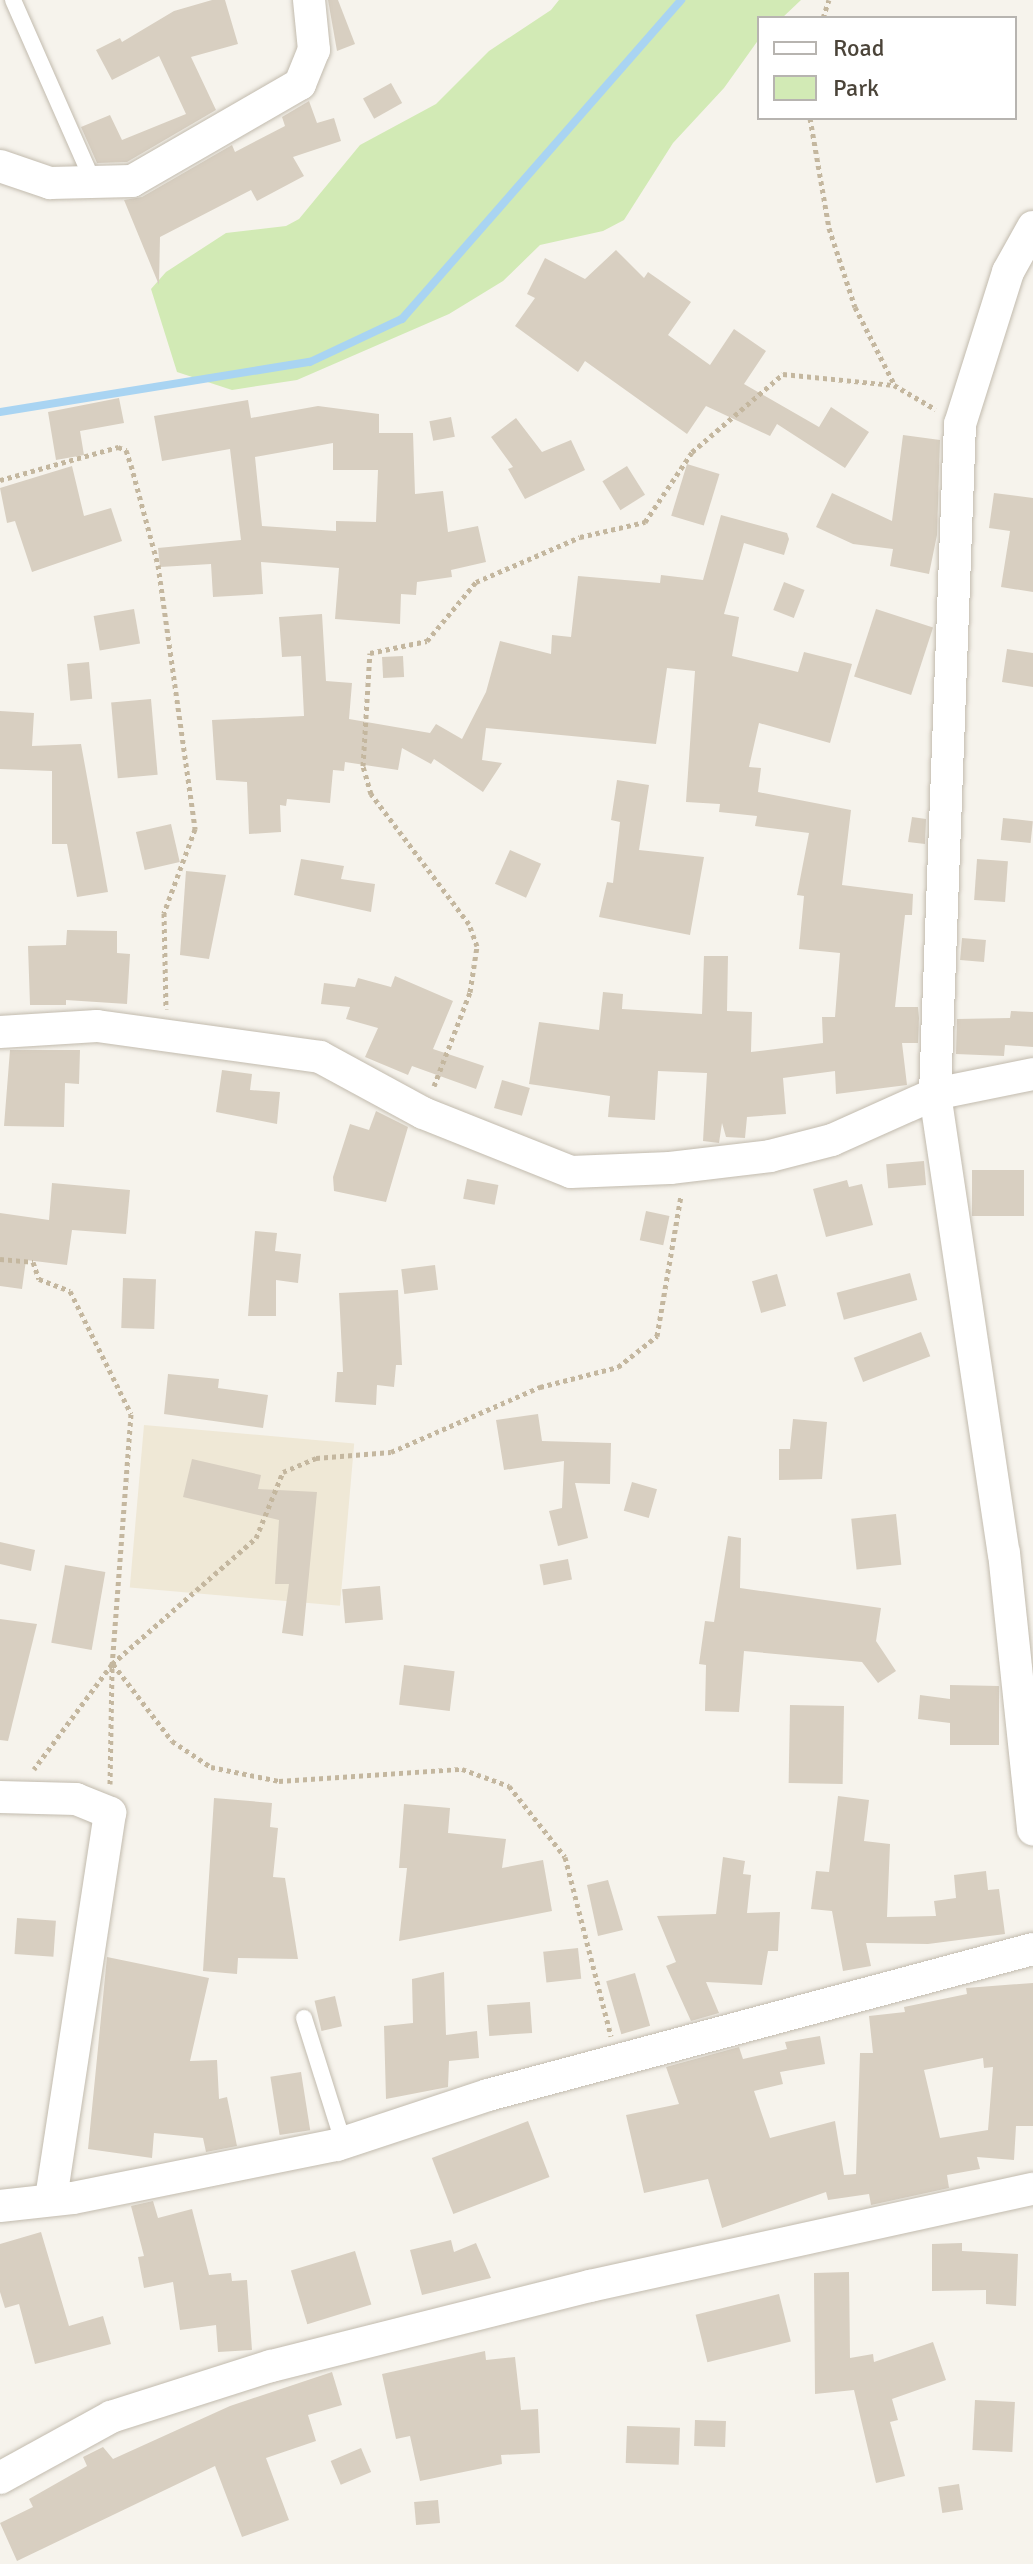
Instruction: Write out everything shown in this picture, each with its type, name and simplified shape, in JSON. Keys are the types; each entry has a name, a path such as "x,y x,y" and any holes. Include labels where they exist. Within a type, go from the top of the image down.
{"street":[{"path":"0,166 50,183 132,181 300,84 314,50 309,0"},
{"path":"1033,227 1008,272 960,424 935,1094 1004,1553 1033,1829"},
{"path":"0,1032 97,1026 167,1033 320,1057 423,1113 571,1172 686,1166 770,1156 832,1140 935,1094 1033,1074"},
{"path":"6,1798 76,1799 110,1813 51,2199"},
{"path":"0,2206 51,2199 343,2142 616,2059 1033,1949"},
{"path":"0,2478 111,2417 271,2366 590,2286 1033,2189"}],"lane":[{"path":"13,0 94,184"},
{"path":"304,2018 343,2142"}],"path":[{"path":"810,120 829,228 855,307 894,385"},
{"path":"423,1113 470,992 477,946 469,924 371,794 363,766 370,653 427,641 476,582 580,537 645,522 692,452 783,374 894,385 960,424"},
{"path":"0,480 118,447 126,450 131,465 158,565 195,829 164,913 167,1033"},
{"path":"6,1798 112,1664 256,1538 283,1472 316,1458 391,1452 540,1387 618,1367 657,1336 686,1166"},
{"path":"0,1259 33,1262 39,1279 70,1291 131,1414 112,1664 110,1813"},
{"path":"112,1664 172,1741 211,1767 279,1781 462,1769 509,1786 565,1857 616,2059"}],"shaded area":[{"path":"144,1425 354,1443 340,1606 130,1587"}],"green space":[{"path":"559,0 801,0 784,16 757,16 757,42 724,88 673,143 624,220 603,231 540,245 503,281 449,314 297,380 232,390 177,372 151,289 166,272 226,233 286,226 299,219 360,145 436,104 489,51 551,10"}],"building":[{"path":"212,0 225,0 238,44 191,57 216,110 127,162 97,163 81,127 110,115 122,140 186,114 159,56 112,80 96,50 120,38 122,42 174,11"},
{"path":"328,0 338,0 355,44 337,51"},
{"path":"391,83 402,103 374,119 363,99"},
{"path":"309,101 317,123 334,118 341,141 293,157 304,176 257,201 251,190 160,237 159,285 124,200 142,197 232,145 235,152 285,126 282,117"},
{"path":"616,250 644,278 648,272 691,302 668,335 710,365 734,329 766,351 744,384 819,427 831,407 869,432 845,468 777,424 770,436 706,406 687,434 585,361 578,372 515,326 535,298 527,294 545,258 585,279"},
{"path":"119,398 124,423 80,431 84,455 56,460 48,412"},
{"path":"248,400 251,418 318,406 379,414 379,433 413,433 415,494 443,491 448,532 478,526 486,562 451,570 452,577 417,582 416,595 401,594 400,624 335,619 339,568 261,562 263,594 213,597 211,564 160,567 158,548 241,540 230,449 162,461 154,416","holes":["333,443 333,470 378,470 376,522 336,521 336,531 262,526 255,457"]},
{"path":"451,417 455,437 433,441 429,421"},
{"path":"516,418 542,452 571,440 585,470 525,499 508,469 513,467 491,437"},
{"path":"903,435 940,440 937,535 929,574 890,566 893,549 853,544 816,527 832,493 892,521"},
{"path":"687,464 720,474 704,526 671,516"},
{"path":"72,466 84,516 111,508 122,541 32,572 15,521 7,523 0,488"},
{"path":"627,466 645,495 620,510 602,481"},
{"path":"994,493 1033,498 1033,592 1001,587 1010,531 989,528"},
{"path":"721,515 787,533 789,539 784,555 744,543 724,614 739,617 732,656 798,672 804,652 852,664 830,743 759,723 749,767 761,768 758,792 851,810 842,885 913,894 912,915 905,915 895,1007 918,1007 919,1018 918,1043 902,1043 907,1085 836,1094 835,1071 783,1078 786,1114 747,1117 745,1138 726,1137 722,1123 719,1143 703,1141 707,1073 658,1071 655,1120 608,1117 610,1096 529,1084 539,1022 599,1030 603,992 623,994 622,1009 702,1014 704,956 728,956 727,1011 752,1012 751,1052 823,1043 822,1017 835,1017 840,953 799,949 804,896 797,895 809,833 755,826 757,816 719,812 720,804 686,802 695,671 667,668 656,744 486,728 482,760 502,763 483,792 434,759 431,764 402,748 398,770 345,762 344,771 333,770 330,803 287,799 286,806 280,805 281,832 249,834 247,782 216,780 212,720 304,716 301,656 282,657 279,617 322,614 326,681 352,683 349,719 430,733 436,724 462,739 486,692 500,641 551,654 552,635 571,637 578,576 660,583 661,575 703,580"},
{"path":"784,582 805,590 794,618 773,610"},
{"path":"134,609 140,643 100,651 94,616"},
{"path":"876,609 933,628 911,695 854,677"},
{"path":"1007,649 1033,653 1033,687 1002,682"},
{"path":"403,656 404,677 383,678 382,657"},
{"path":"89,662 92,699 70,701 67,664"},
{"path":"151,699 158,775 118,778 111,702"},
{"path":"0,711 34,713 32,746 81,744 108,892 77,897 67,844 52,844 52,771 0,769"},
{"path":"617,780 649,785 639,850 704,857 690,935 599,917 607,882 613,883 620,822 611,820"},
{"path":"912,817 926,819 925,844 908,842"},
{"path":"1003,818 1033,821 1031,843 1001,840"},
{"path":"171,824 180,862 145,870 136,832"},
{"path":"510,850 541,864 526,898 495,884"},
{"path":"301,859 344,866 341,879 375,884 371,912 294,895"},
{"path":"977,859 1008,861 1005,902 974,900"},
{"path":"186,871 226,875 209,959 180,955"},
{"path":"67,930 117,931 117,953 130,954 127,1004 66,1000 66,1005 30,1005 28,946 66,945"},
{"path":"962,938 986,940 984,962 960,960"},
{"path":"395,976 453,1001 433,1049 484,1066 476,1089 412,1066 408,1075 365,1057 378,1028 346,1019 350,1007 321,1004 324,983 355,987 358,978 391,987"},
{"path":"1011,1011 1033,1012 1033,1047 1005,1045 1004,1056 956,1054 957,1019 1010,1018"},
{"path":"10,1050 80,1050 79,1084 65,1083 64,1127 4,1126"},
{"path":"222,1070 252,1074 250,1090 280,1092 277,1124 216,1112"},
{"path":"502,1080 530,1088 522,1116 494,1108"},
{"path":"376,1111 408,1127 386,1202 334,1191 333,1177 350,1124 369,1130"},
{"path":"924,1161 926,1185 888,1188 886,1164"},
{"path":"972,1170 1024,1170 1024,1216 972,1216"},
{"path":"467,1179 498,1185 495,1205 463,1199"},
{"path":"847,1180 849,1187 862,1184 873,1225 826,1237 813,1189"},
{"path":"52,1183 130,1190 126,1234 72,1230 67,1265 26,1260 22,1289 0,1286 0,1213 49,1220"},
{"path":"646,1211 669,1216 663,1245 640,1240"},
{"path":"255,1231 277,1233 275,1251 301,1254 298,1283 276,1280 276,1316 248,1316"},
{"path":"435,1265 438,1290 404,1294 401,1269"},
{"path":"910,1273 917,1300 844,1320 837,1293"},
{"path":"777,1274 786,1306 761,1313 752,1281"},
{"path":"123,1278 156,1279 154,1329 121,1328"},
{"path":"398,1290 402,1365 396,1365 394,1387 377,1385 376,1405 335,1402 337,1372 343,1372 339,1293"},
{"path":"921,1332 930,1356 863,1382 854,1358"},
{"path":"168,1374 219,1379 218,1388 268,1395 263,1428 164,1414"},
{"path":"538,1414 542,1441 611,1443 610,1484 575,1483 588,1538 558,1546 549,1511 562,1508 564,1461 504,1470 496,1420"},
{"path":"793,1419 827,1422 822,1479 779,1480 779,1449 790,1449"},
{"path":"192,1459 261,1475 258,1489 317,1492 303,1636 282,1633 289,1584 275,1584 279,1520 183,1497"},
{"path":"632,1482 657,1489 649,1518 624,1511"},
{"path":"896,1514 901,1565 857,1569 851,1519"},
{"path":"728,1536 741,1538 740,1588 881,1608 876,1641 896,1671 878,1683 862,1662 744,1651 739,1712 705,1711 706,1665 699,1664 705,1621 714,1622"},
{"path":"0,1542 35,1550 31,1571 0,1564"},
{"path":"568,1559 572,1580 544,1585 540,1565"},
{"path":"65,1565 105,1572 92,1650 51,1643"},
{"path":"380,1586 383,1620 345,1623 342,1589"},
{"path":"0,1619 37,1624 8,1741 0,1740"},
{"path":"404,1665 455,1671 450,1711 399,1705"},
{"path":"950,1685 999,1686 999,1745 950,1745 950,1723 918,1719 920,1695 950,1699"},
{"path":"790,1705 844,1706 843,1784 789,1783"},
{"path":"838,1796 869,1800 864,1841 890,1844 887,1917 936,1916 934,1901 956,1898 954,1875 986,1871 988,1890 999,1889 1005,1934 928,1944 866,1943 871,1966 843,1971 832,1911 811,1909 816,1871 829,1872"},
{"path":"214,1798 272,1803 270,1827 278,1828 273,1877 285,1878 298,1959 238,1958 237,1974 203,1971"},
{"path":"404,1804 450,1808 448,1833 506,1839 502,1868 543,1860 552,1911 399,1941 407,1868 399,1868"},
{"path":"723,1857 745,1861 743,1874 751,1875 747,1913 780,1912 778,1951 768,1951 762,1985 706,1982 719,2013 691,2021 666,1966 676,1962 657,1916 716,1914"},
{"path":"608,1880 623,1930 598,1936 587,1885"},
{"path":"17,1918 56,1921 53,1957 14,1954"},
{"path":"578,1948 581,1979 546,1982 543,1952"},
{"path":"107,1957 209,1978 190,2061 217,2060 219,2099 227,2097 237,2146 206,2152 203,2138 154,2133 152,2158 88,2149"},
{"path":"444,1972 446,2035 477,2031 479,2058 449,2061 448,2087 386,2099 384,2026 413,2023 412,1979"},
{"path":"635,1973 650,2026 621,2034 606,1981"},
{"path":"1033,1983 1033,2126 1016,2126 1014,2160 977,2157 980,2169 947,2175 949,2188 871,2205 869,2194 828,2200 826,2192 722,2228 708,2179 644,2193 626,2115 679,2104 666,2067 739,2047 743,2059 787,2049 785,2042 820,2036 825,2064 780,2072 783,2084 754,2091 770,2138 835,2121 844,2175 856,2174 860,2053 873,2053 869,2016 905,2012 904,2007 967,1994 966,1988","holes":["983,2058 984,2068 993,2067 988,2130 940,2138 924,2070"]},
{"path":"335,1996 342,2026 322,2031 315,2001"},
{"path":"530,2002 532,2033 489,2036 487,2005"},
{"path":"301,2072 310,2130 280,2135 270,2077"},
{"path":"528,2121 550,2177 453,2214 432,2158"},
{"path":"153,2201 158,2218 192,2209 209,2275 231,2273 232,2281 247,2280 252,2350 218,2352 216,2325 180,2330 173,2282 144,2288 138,2257 144,2256 131,2206"},
{"path":"41,2232 69,2326 103,2316 111,2344 35,2364 19,2304 5,2308 0,2292 0,2244"},
{"path":"451,2240 454,2252 476,2243 491,2278 422,2295 410,2250"},
{"path":"962,2243 962,2251 1018,2254 1016,2306 986,2304 986,2290 932,2291 932,2244"},
{"path":"355,2251 371,2305 307,2324 291,2271"},
{"path":"849,2272 850,2358 873,2354 874,2362 933,2342 946,2380 892,2399 898,2420 890,2422 905,2476 876,2483 854,2390 815,2394 814,2273"},
{"path":"779,2294 791,2342 707,2362 696,2315"},
{"path":"485,2351 486,2360 515,2357 521,2410 538,2409 540,2453 501,2455 502,2464 420,2481 410,2436 396,2439 382,2374"},
{"path":"332,2372 342,2405 308,2415 316,2441 266,2458 289,2520 242,2537 215,2466 17,2561 0,2523 33,2507 29,2499 87,2466 83,2457 103,2447 113,2459 230,2406"},
{"path":"975,2400 1015,2402 1012,2452 972,2450"},
{"path":"695,2420 726,2421 725,2447 694,2446"},
{"path":"627,2426 680,2428 679,2465 626,2463"},
{"path":"361,2448 371,2472 341,2485 331,2461"},
{"path":"959,2484 963,2510 942,2513 938,2487"},
{"path":"438,2500 440,2523 416,2525 414,2502"}],"waterway":[{"path":"0,412 310,362 402,319 681,0"}]}
